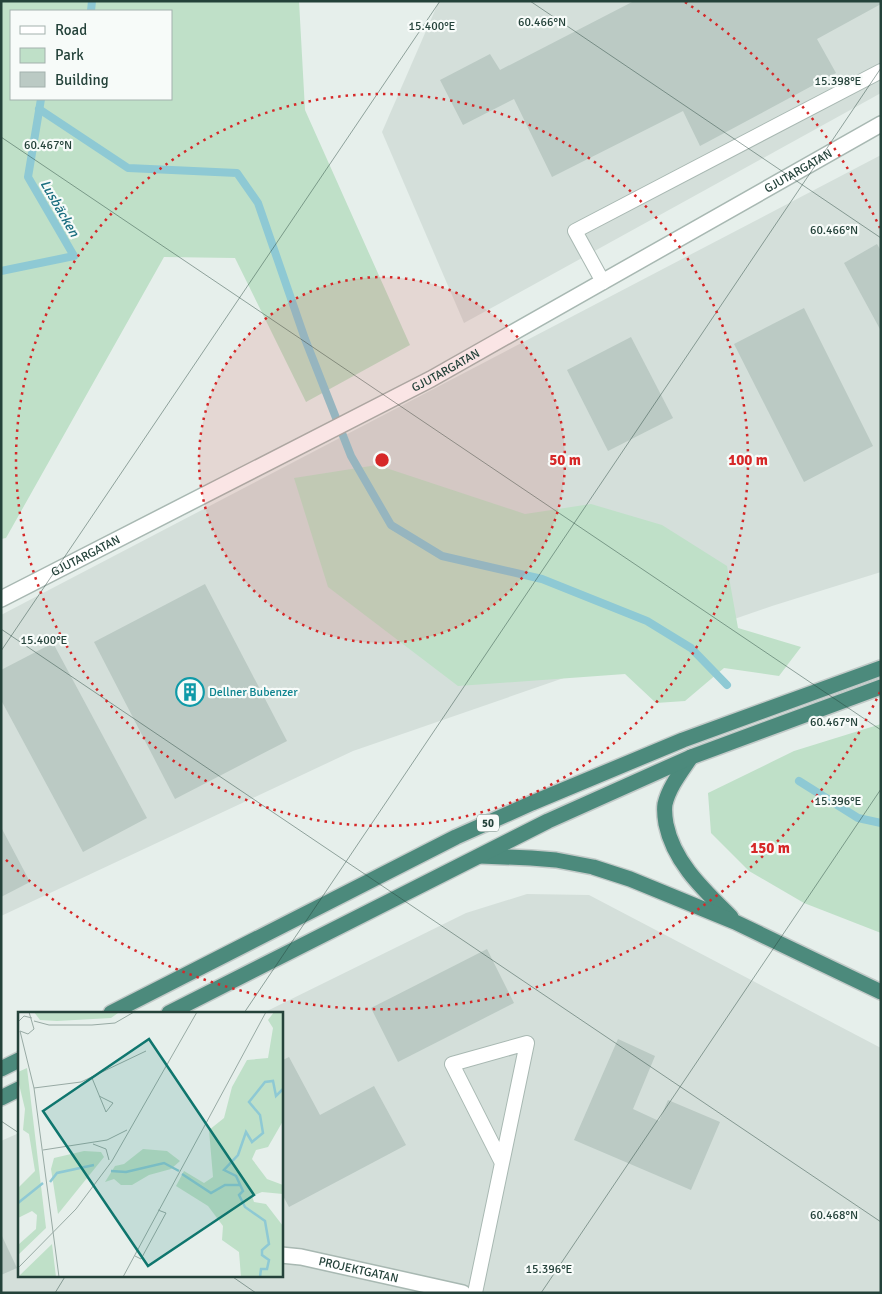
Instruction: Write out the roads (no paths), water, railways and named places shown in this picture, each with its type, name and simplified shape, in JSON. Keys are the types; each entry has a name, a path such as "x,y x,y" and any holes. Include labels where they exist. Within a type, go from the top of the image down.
{"highway":[{"name":"50","path":"113,1012 456,837 683,740 881,668"},
{"name":"50","path":"171,1012 548,821 690,757 881,687"},
{"path":"690,757 675,780 664,806 668,833 684,866 696,882 736,922"},
{"path":"476,856 540,858 593,867 630,879 736,922 877,992"},
{"path":"1,1069 18,1060"},
{"path":"1,1098 18,1090"}],"street":[{"name":"GJUTARGATAN","path":"1,599 431,379 881,124"},
{"name":"PROJEKTGATAN","path":"282,1255 301,1257 463,1293"}],"lane":[{"path":"603,282 575,232 881,71"},
{"path":"475,1293 527,1043 452,1064 502,1163"}],"waterway":[{"name":"Lusbäcken","path":"91,10 92,1"},
{"name":"Lusbäcken","path":"1,271 74,256 28,177 41,100"},
{"path":"39,109 128,168 237,173 258,203 305,339 351,456 391,525 442,556 542,579 647,621 691,648 727,685"},
{"path":"799,781 858,818 881,823"}],"place":[{"name":"Dellner Bubenzer","path":"190,692"}]}
